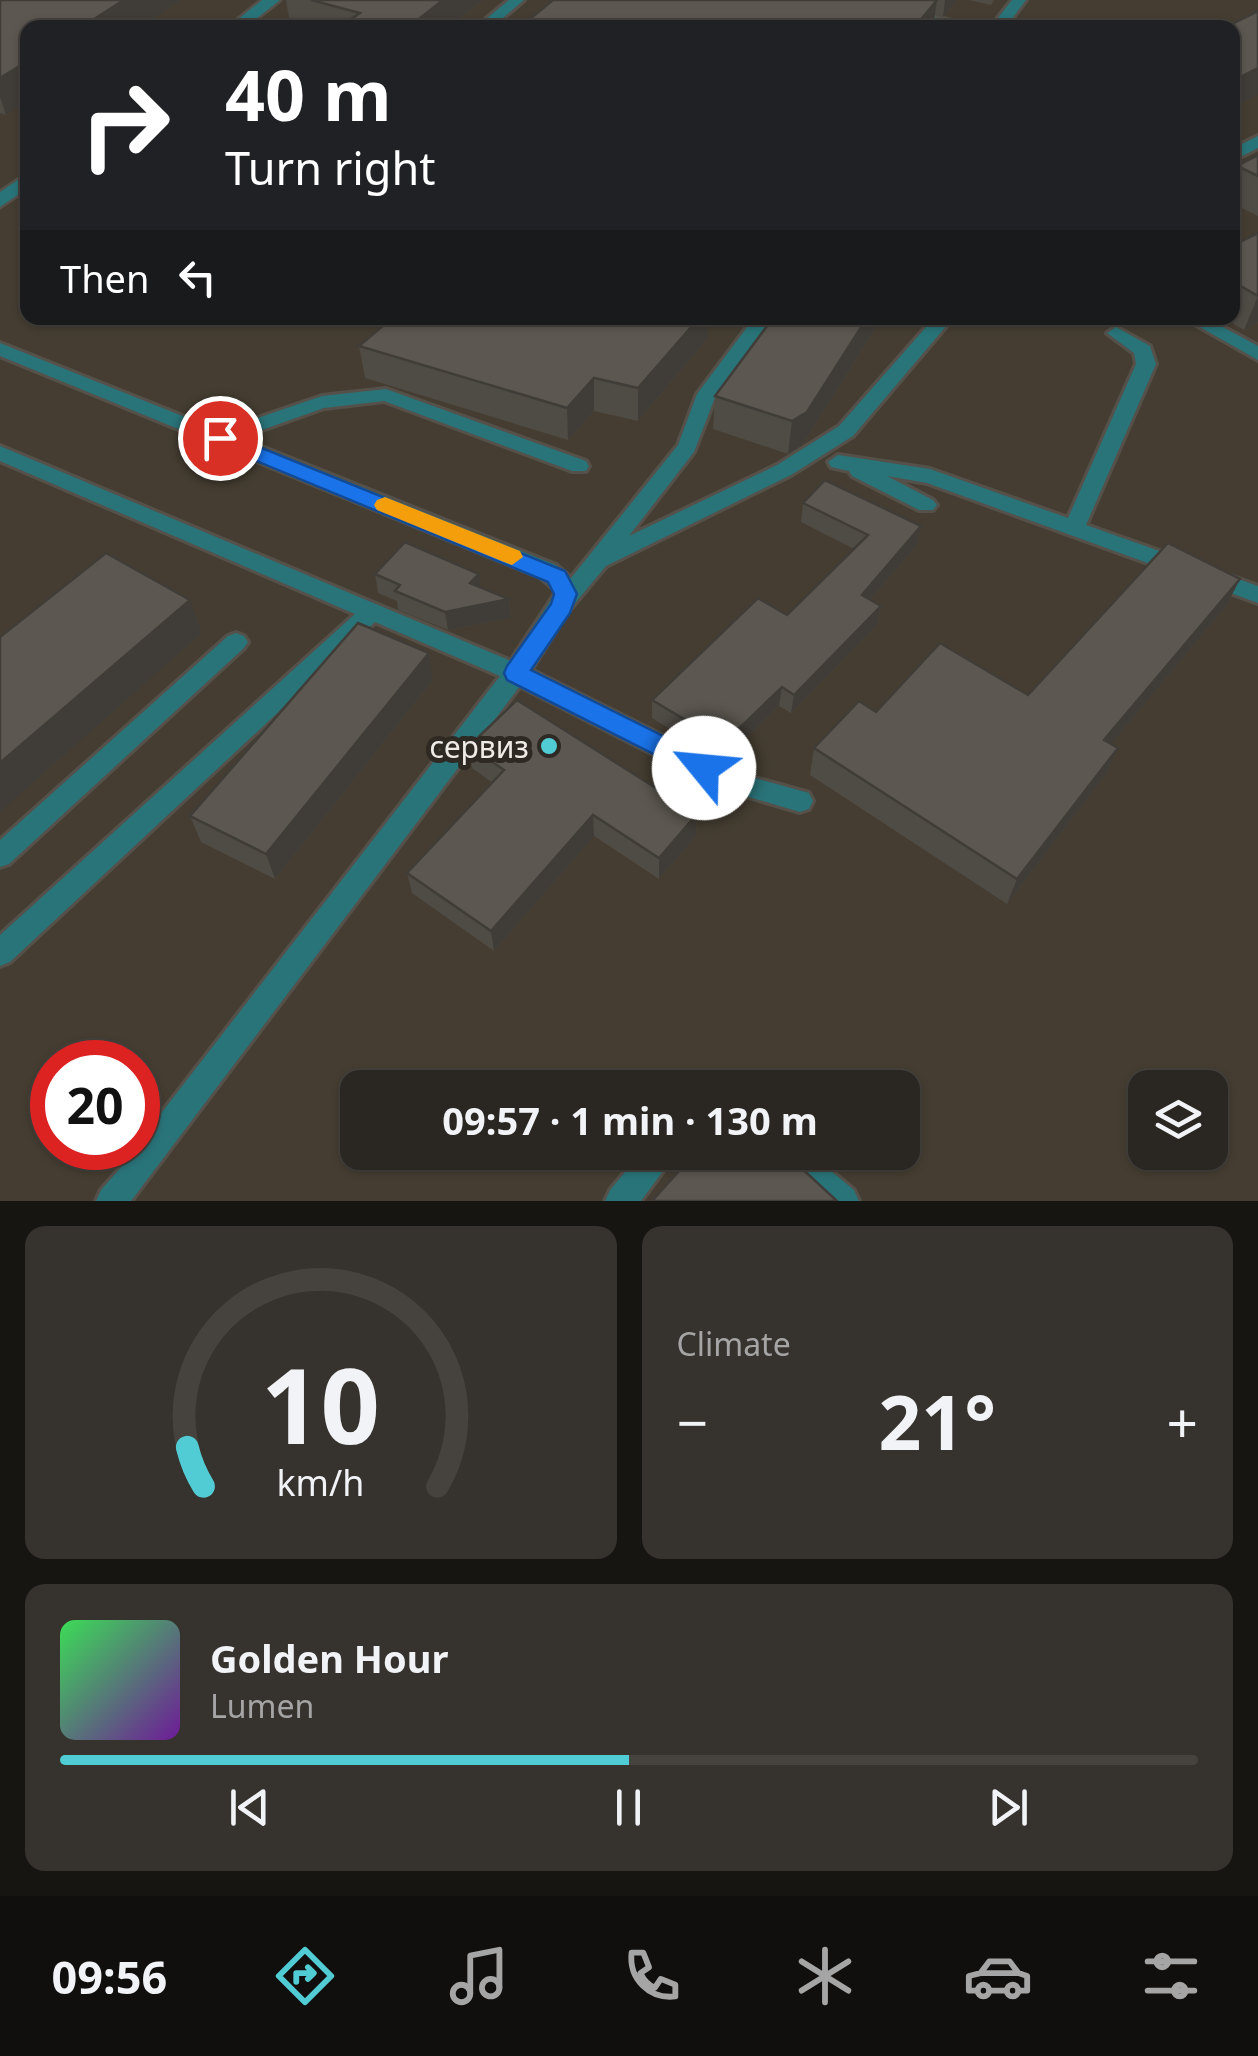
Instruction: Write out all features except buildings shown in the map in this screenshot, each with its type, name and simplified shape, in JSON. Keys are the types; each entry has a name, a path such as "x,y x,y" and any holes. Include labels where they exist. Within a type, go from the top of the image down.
{"street":[{"path":"245,20 272,0"},
{"path":"0,201 20,185"}],"lane":[{"path":"492,20 516,0"},
{"path":"1003,20 1019,0"},
{"path":"894,12 929,20"},
{"path":"112,1201 686,447 707,394 758,325"},
{"path":"784,470 846,431 938,325"},
{"path":"1206,325 1258,354"},
{"path":"1074,528 1146,364 1146,357 1136,343 1116,333"},
{"path":"0,349 548,571 564,585 562,607"},
{"path":"220,438 316,403 358,393 386,395 579,466"},
{"path":"0,454 516,673 731,782 800,802"},
{"path":"596,561 809,460 930,476 1258,595"},
{"path":"838,462 926,505"},
{"path":"0,953 372,612"},
{"path":"0,856 236,642"},
{"path":"620,1201 647,1170"},
{"path":"805,1170 843,1201"}],"shaded area":[{"path":"0,0 1258,0 1258,1201 0,1201"}],"slow traffic":[{"path":"385,505 512,557"}],"place":[{"name":"сервиз","path":"549,746"}],"route":[{"path":"220,438 557,577 566,594 562,607 516,673 704,768"}]}
